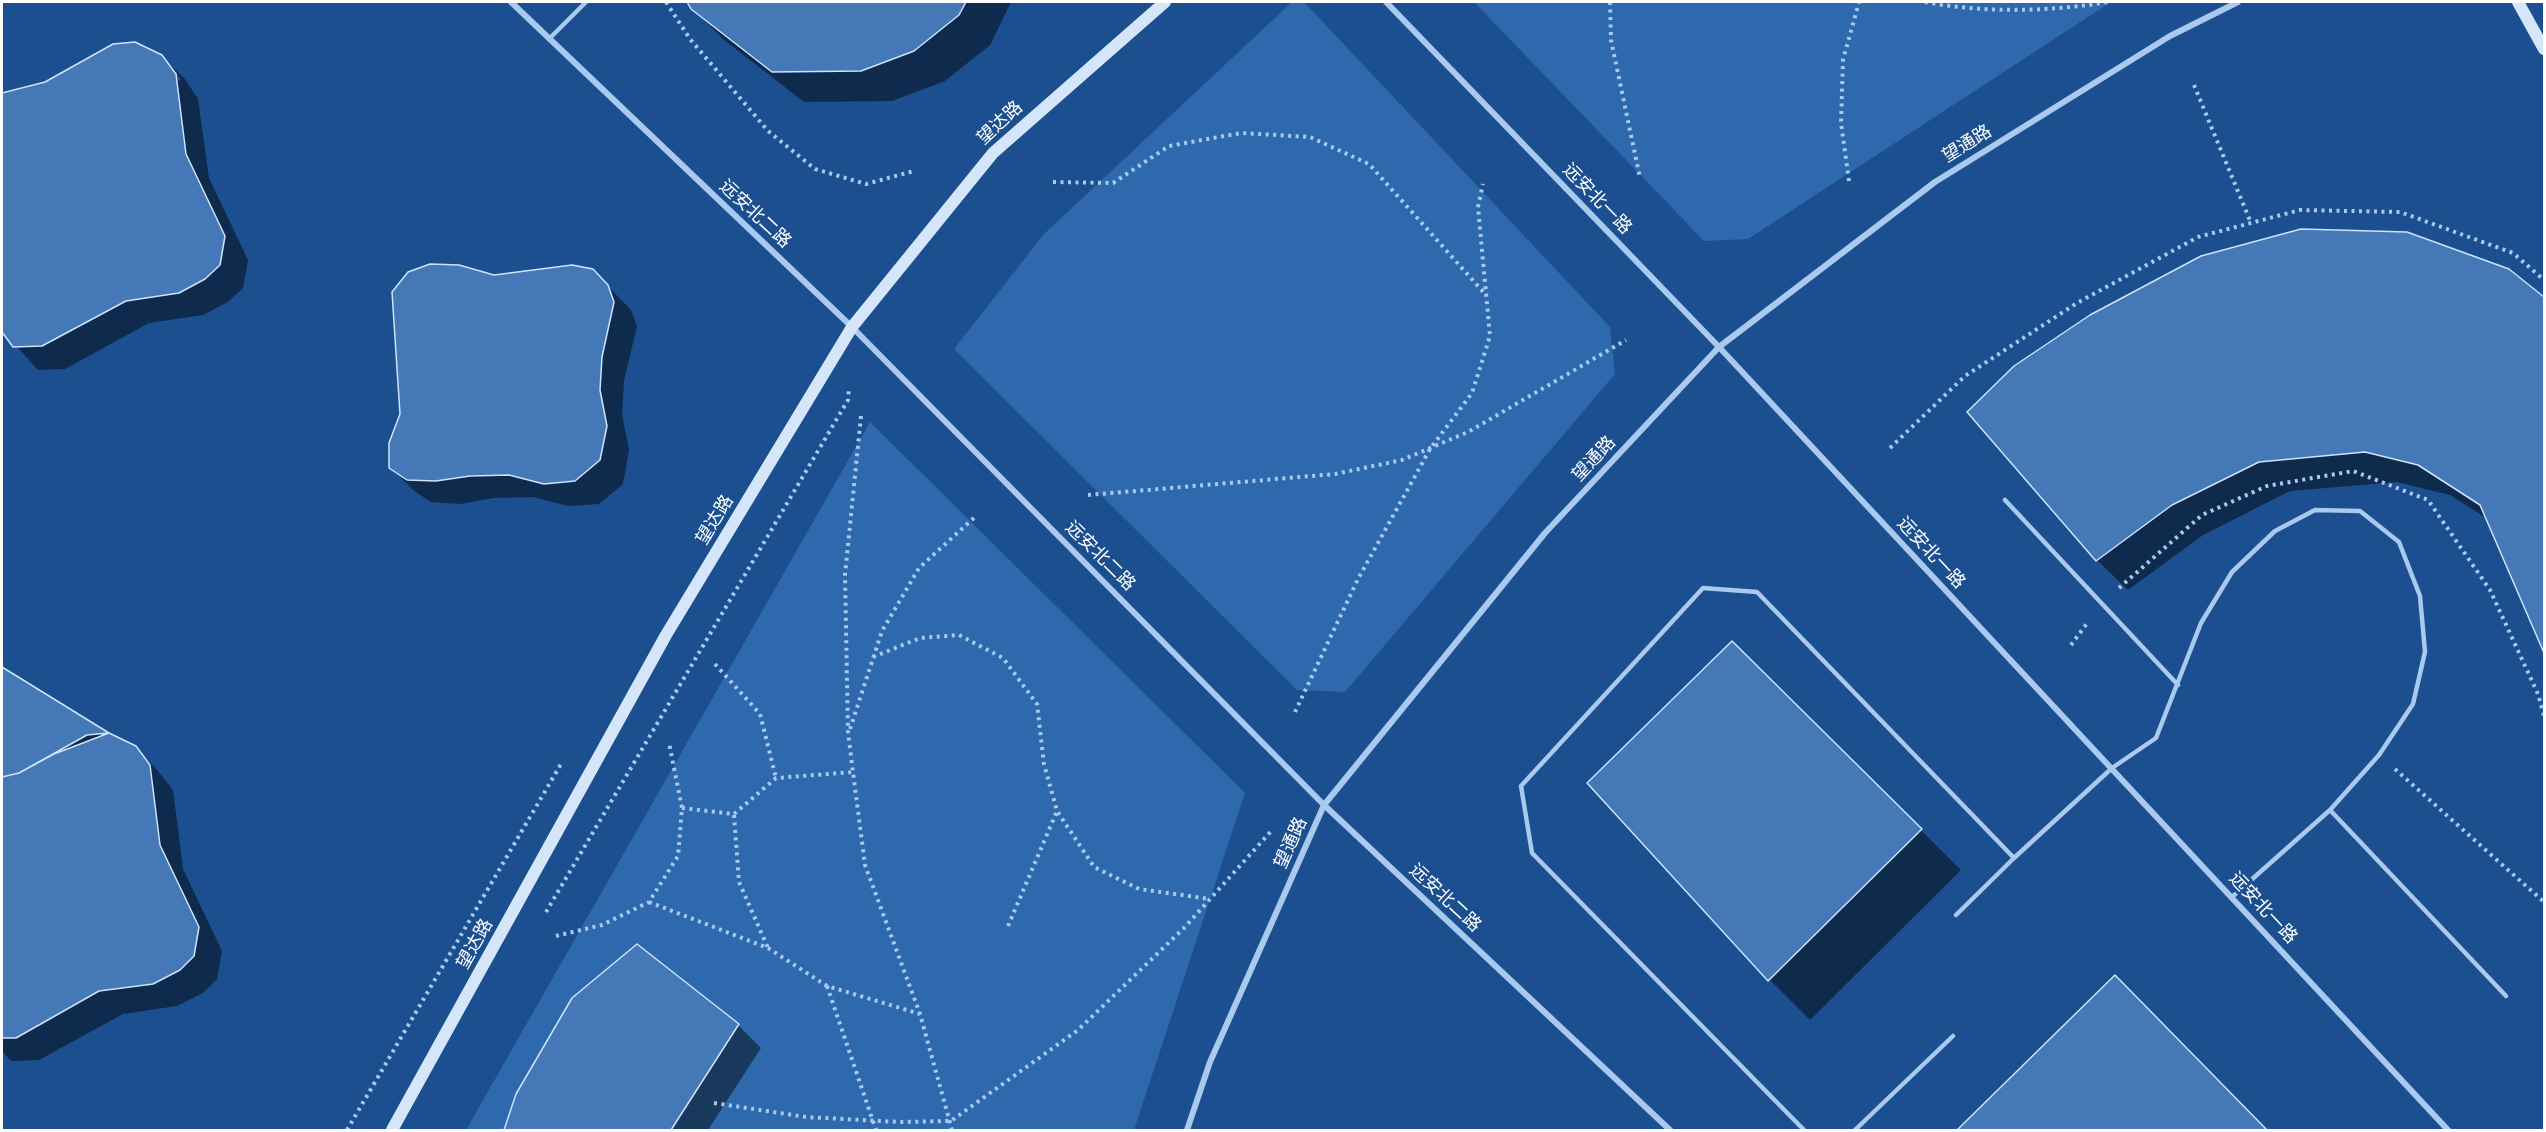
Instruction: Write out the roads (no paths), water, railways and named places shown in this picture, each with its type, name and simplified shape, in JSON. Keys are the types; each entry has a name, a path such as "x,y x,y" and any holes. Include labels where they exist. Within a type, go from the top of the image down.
{"street":[{"name":"远安北二路","path":"511,2 852,327 1324,805 1670,1131"},
{"name":"望达路","path":"392,1131 666,635 852,327 993,153 1165,2"},
{"name":"远安北一路","path":"1386,2 1719,347 2448,1131"},
{"name":"望通路","path":"1187,1131 1210,1062 1324,805 1545,533 1719,347 1935,182 2170,36 2238,2"},
{"path":"2518,2 2544,49"}],"lane":[{"path":"549,39 586,2"},
{"path":"2005,500 2178,685"},
{"path":"1956,915 2112,768 2156,738 2201,623 2232,572 2275,531 2315,510 2360,511 2399,542 2420,596 2426,652 2413,704 2379,755 2330,810 2232,897"},
{"path":"1804,1131 1532,853 1521,786 1703,588 1757,592 2014,858"},
{"path":"2330,810 2506,996"},
{"path":"1855,1131 1953,1036"}]}
